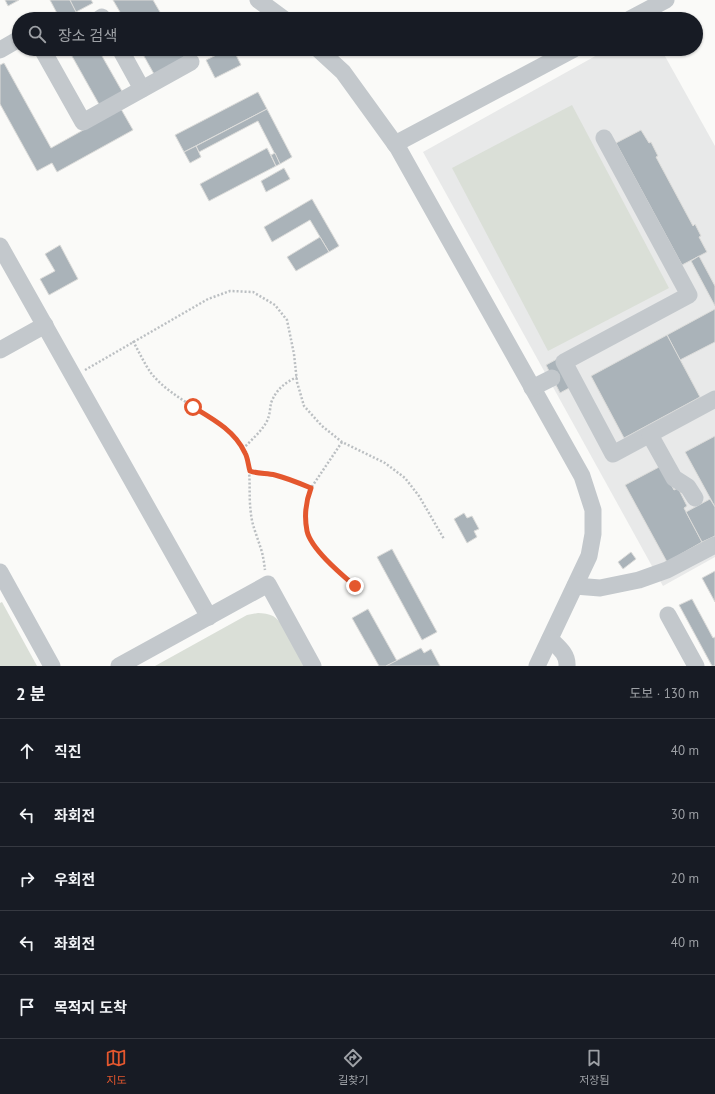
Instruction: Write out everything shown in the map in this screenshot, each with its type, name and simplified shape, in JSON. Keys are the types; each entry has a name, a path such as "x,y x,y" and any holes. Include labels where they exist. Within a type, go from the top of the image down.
{"street":[{"path":"258,0 274,12"},
{"path":"643,12 666,0"},
{"path":"0,50 12,43"},
{"path":"48,56 83,122 191,62"},
{"path":"124,56 142,89"},
{"path":"326,56 343,72 395,144 582,476 593,510 593,534 589,556 537,666"},
{"path":"395,144 561,56"},
{"path":"532,388 561,373 564,362 689,295 604,138"},
{"path":"0,246 209,617"},
{"path":"0,350 45,325"},
{"path":"561,373 613,454 715,399"},
{"path":"650,435 674,478 688,486 694,498"},
{"path":"575,586 600,588 639,580 667,570 715,545"},
{"path":"0,572 5,591 52,666"},
{"path":"119,666 268,584 313,666"},
{"path":"668,615 696,666"},
{"path":"550,639 562,651 567,661 567,666"}],"path":[{"path":"74,376 208,299 230,291 253,292 275,305 287,320 297,377 304,406 322,426 342,442 385,463 405,478 419,496 444,539"},
{"path":"133,341 152,374 169,389 218,422 236,438 246,454 250,471 249,491 251,516 261,549 268,584"},
{"path":"243,449 268,420 272,402 279,388 288,381 297,377"},
{"path":"342,442 311,488 305,513 307,532 317,549 337,571 355,586"},
{"path":"250,471 261,474 273,474 311,488"}],"shaded area":[{"path":"595,56 665,56 715,146 715,557 663,586 423,152"},
{"path":"572,105 669,288 548,351 452,168"},
{"path":"2,602 37,666 0,666 0,603"},
{"path":"258,613 273,616 284,626 308,666 155,666 247,615"}],"building":[{"path":"5,0 19,0 8,6"},
{"path":"50,0 70,0 76,12 56,12"},
{"path":"70,0 91,0 93,3 76,12"},
{"path":"113,0 153,0 160,12 120,12"},
{"path":"72,56 102,56 123,93 100,106"},
{"path":"144,56 184,56 185,58 154,74"},
{"path":"214,56 236,56 241,65 215,78 206,60"},
{"path":"4,63 51,148 121,109 133,130 57,172 52,163 37,171 0,104 0,65"},
{"path":"258,92 267,109 184,152 175,135"},
{"path":"267,109 292,157 280,164 258,121 199,152 196,146"},
{"path":"641,130 649,143 651,142 658,156 656,157 693,226 695,224 701,236 699,237 707,252 682,265 616,143"},
{"path":"196,146 201,157 190,163 184,152"},
{"path":"267,148 276,166 209,201 200,184"},
{"path":"275,153 280,164 276,166 271,155"},
{"path":"284,168 290,179 266,192 261,181"},
{"path":"312,199 339,246 329,252 310,220 272,242 264,227"},
{"path":"320,237 329,252 296,271 287,257"},
{"path":"60,245 78,279 49,295 40,279 55,271 45,254"},
{"path":"699,256 715,286 715,306 691,261"},
{"path":"715,309 715,342 680,360 667,335"},
{"path":"667,335 700,397 624,438 591,376"},
{"path":"557,359 571,387 560,393 546,365"},
{"path":"715,436 715,507 685,452"},
{"path":"661,466 674,490 678,488 687,506 684,508 702,542 667,562 625,485"},
{"path":"710,499 715,507 715,536 702,542 686,512"},
{"path":"464,513 467,518 472,516 479,529 474,531 477,537 467,543 454,519"},
{"path":"392,549 437,632 422,640 377,557"},
{"path":"631,552 636,559 623,569 618,562"},
{"path":"715,571 715,602 702,578"},
{"path":"692,599 713,638 715,637 715,666 712,666 679,605"},
{"path":"368,609 397,661 386,666 379,666 352,618"},
{"path":"421,648 424,653 431,649 440,666 386,666"}],"route":[{"path":"193,407 218,422 236,438 246,454 250,471 261,474 273,474 311,488 305,513 307,532 317,549 337,571 355,586"}]}
